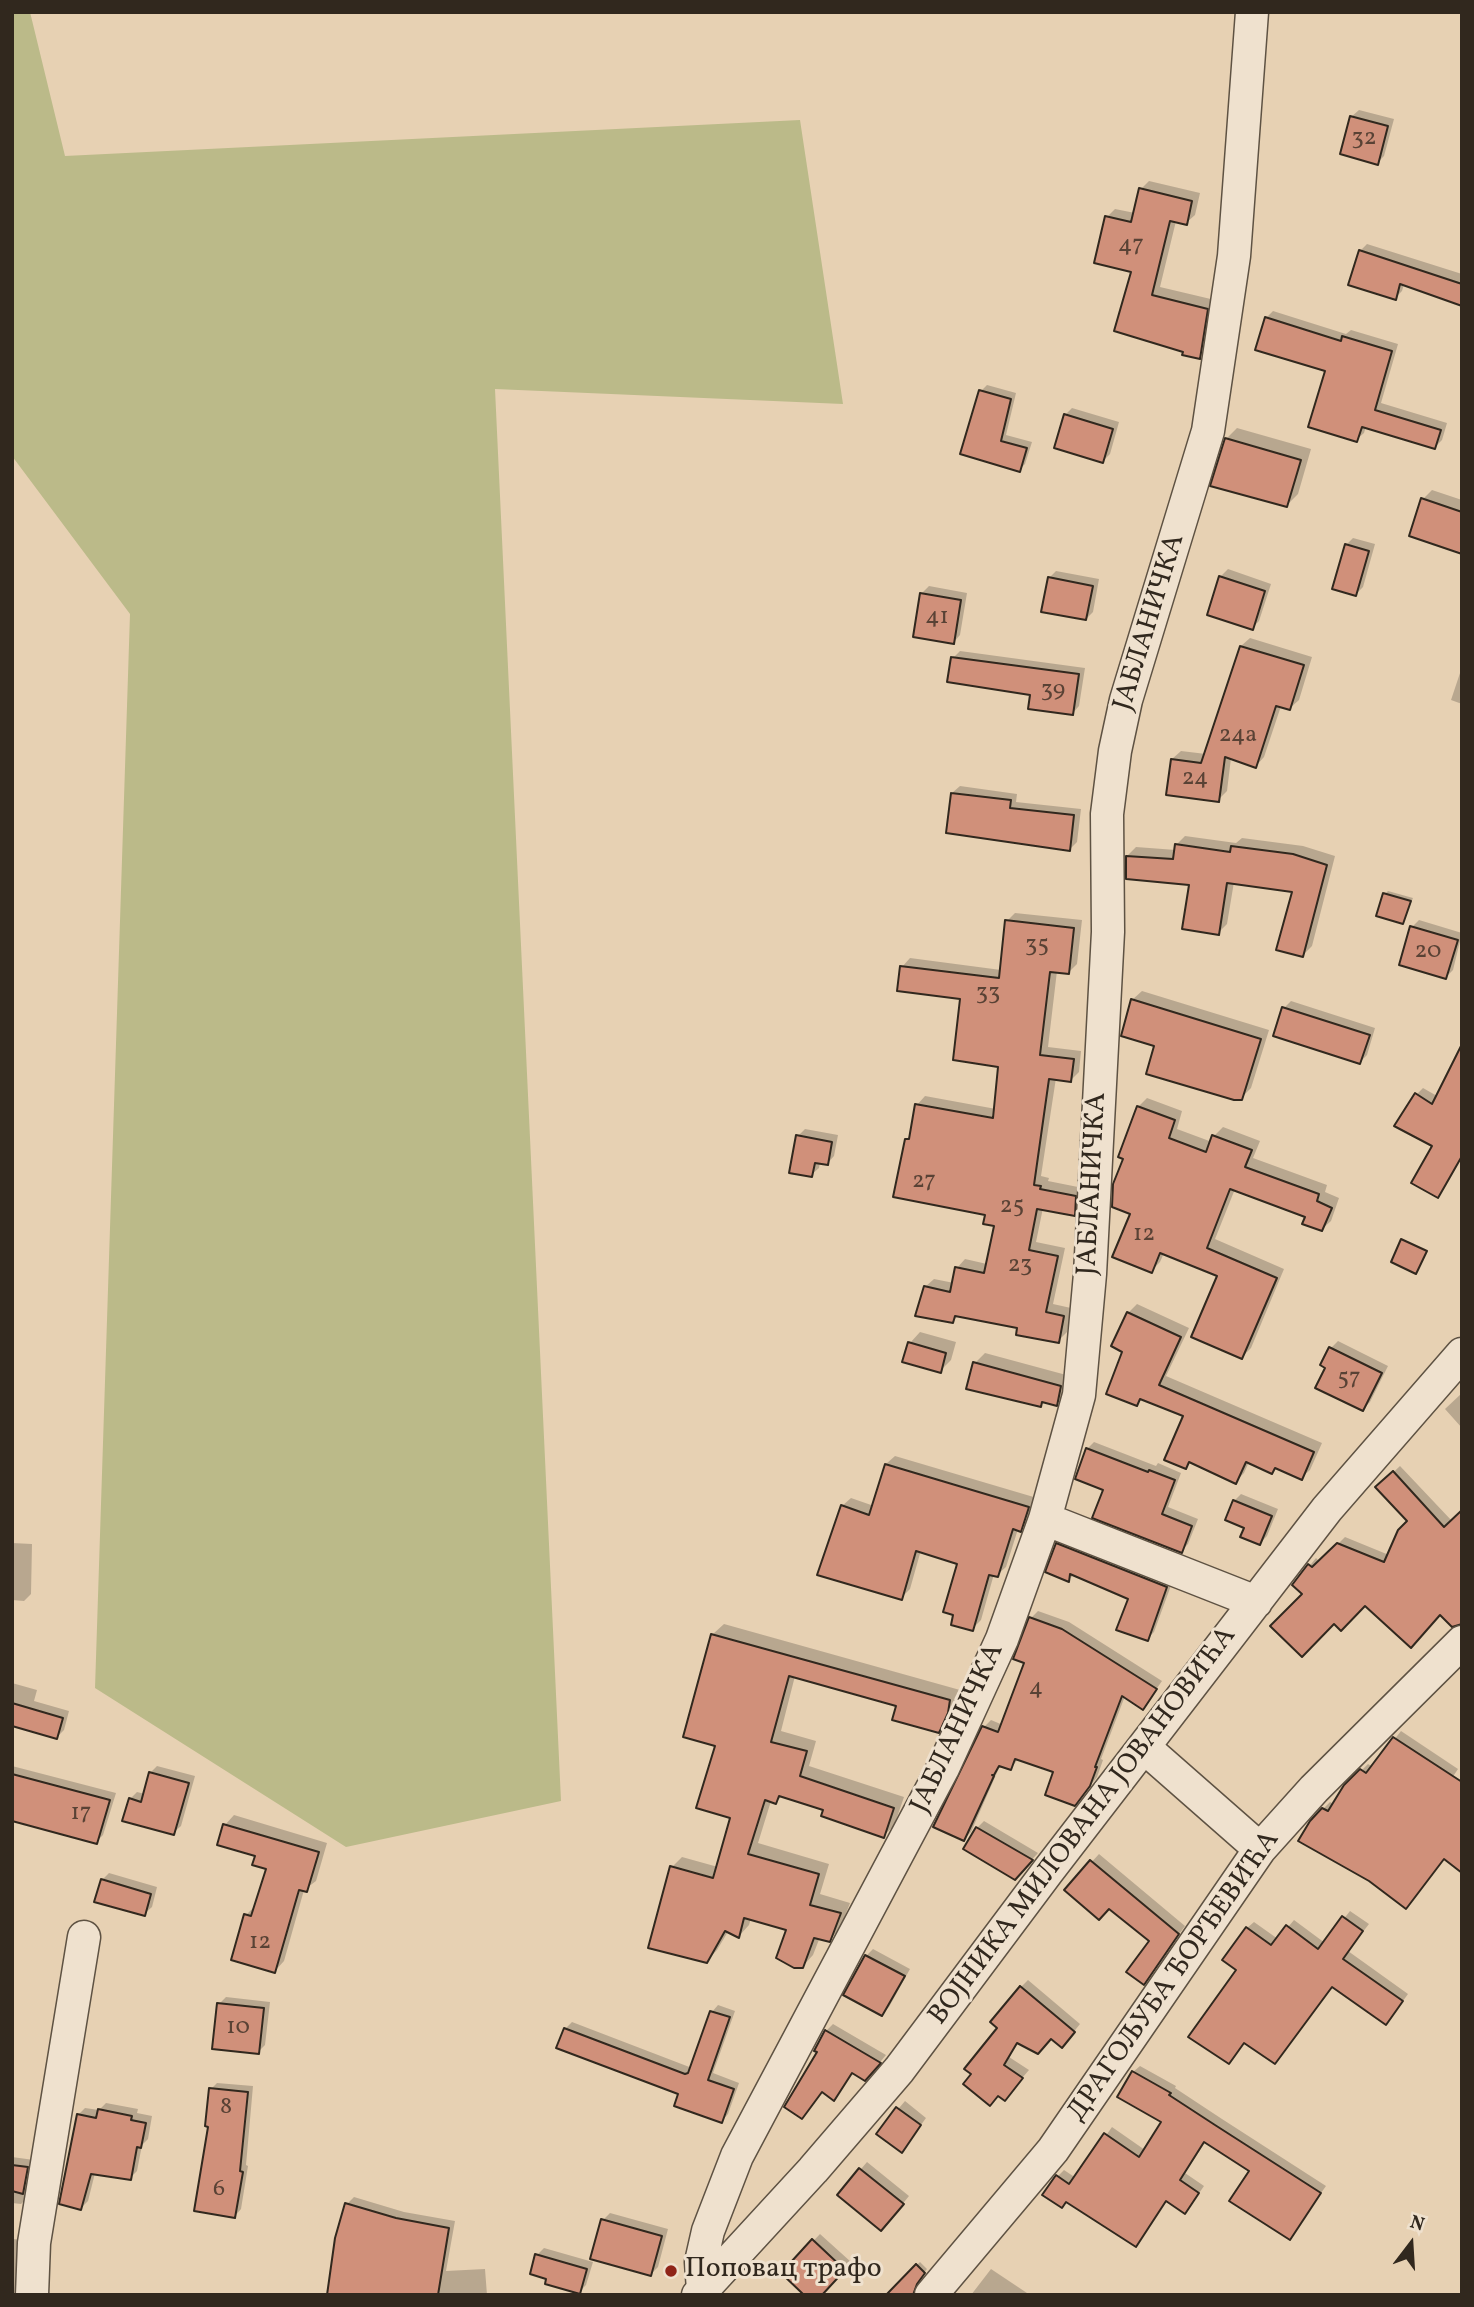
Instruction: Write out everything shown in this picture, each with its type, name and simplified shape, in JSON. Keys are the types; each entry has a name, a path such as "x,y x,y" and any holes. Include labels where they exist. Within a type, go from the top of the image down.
{"street":[{"name":"ЈАБЛАНИЧКА","path":"696,2293 708,2231 737,2156 943,1768 1002,1639 1045,1519 1079,1395 1090,1274 1108,932 1107,814 1115,751 1126,700 1208,430 1234,256 1252,12"},
{"name":"ВОЈНИКА МИЛОВАНА ЈОВАНОВИЋА","path":"696,2293 813,2170 899,2070 1048,1871 1327,1509 1462,1354"},
{"path":"1045,1519 1256,1602"},
{"name":"ДРАГОЉУБА ЂОРЂЕВИЋА","path":"931,2295 1054,2150 1259,1849 1314,1789 1462,1642"},
{"path":"1145,1748 1259,1849"},
{"path":"32,2295 34,2243 84,1937"}],"shaded area":[{"path":"12,12 30,12 65,156 800,120 843,404 495,389 561,1801 346,1847 95,1688 130,614 12,456"}],"building":[{"path":"1350,116 1388,126 1378,165 1340,154"},
{"path":"1139,188 1192,201 1187,225 1170,221 1152,295 1208,309 1200,359 1114,331 1131,272 1094,263 1105,216 1131,222"},
{"path":"1359,250 1462,284 1462,306 1400,284 1396,300 1348,285"},
{"path":"1265,317 1341,341 1342,336 1392,351 1375,410 1441,430 1435,449 1362,427 1357,442 1308,427 1325,371 1255,350"},
{"path":"979,390 1011,399 1001,441 1027,448 1020,472 960,454"},
{"path":"1064,414 1113,429 1103,463 1054,448"},
{"path":"1225,438 1301,460 1287,507 1210,486"},
{"path":"1421,498 1462,512 1462,554 1409,536"},
{"path":"1345,544 1369,551 1356,596 1332,589"},
{"path":"1219,576 1265,591 1253,630 1207,615"},
{"path":"1048,577 1093,586 1086,620 1041,612"},
{"path":"920,593 961,600 954,644 913,637"},
{"path":"1240,646 1304,665 1290,710 1276,706 1256,768 1225,757 1219,802 1166,795 1171,759 1201,763"},
{"path":"951,657 1079,674 1073,715 1028,709 1030,695 947,682"},
{"path":"951,793 1011,800 1010,808 1074,815 1070,851 946,833"},
{"path":"1175,844 1230,852 1231,846 1293,854 1327,865 1303,957 1276,950 1292,892 1227,883 1219,935 1182,929 1189,885 1126,879 1126,856 1173,859"},
{"path":"1383,893 1411,901 1403,924 1376,916"},
{"path":"1005,920 1074,928 1069,974 1050,972 1040,1055 1074,1059 1071,1082 1049,1079 1034,1185 1041,1186 1040,1189 1076,1196 1075,1216 1037,1209 1029,1250 1058,1256 1046,1312 1064,1316 1059,1343 1016,1335 1017,1328 955,1316 953,1323 915,1316 924,1286 950,1292 955,1267 984,1273 994,1226 983,1224 985,1215 893,1197 905,1139 909,1139 915,1104 993,1118 998,1067 953,1060 960,999 897,991 900,966 999,978"},
{"path":"1410,926 1458,940 1446,979 1399,965"},
{"path":"1131,999 1261,1039 1242,1100 1146,1074 1154,1046 1121,1036"},
{"path":"1282,1007 1370,1035 1360,1064 1273,1036"},
{"path":"1462,1044 1462,1156 1438,1198 1411,1183 1432,1146 1394,1126 1415,1093 1432,1104"},
{"path":"1137,1106 1175,1120 1169,1138 1206,1152 1212,1135 1252,1150 1245,1167 1319,1194 1317,1201 1332,1208 1322,1231 1302,1224 1305,1217 1230,1189 1207,1248 1277,1278 1242,1359 1191,1337 1217,1276 1160,1253 1152,1273 1112,1257 1130,1214 1112,1207 1113,1184 1123,1159 1118,1157"},
{"path":"796,1135 832,1142 828,1165 815,1163 812,1177 789,1173"},
{"path":"1401,1239 1427,1251 1416,1274 1391,1262"},
{"path":"1127,1312 1181,1337 1159,1385 1314,1452 1302,1480 1275,1468 1272,1474 1246,1462 1236,1484 1189,1462 1186,1469 1164,1460 1183,1416 1140,1399 1137,1406 1106,1394 1122,1352 1111,1346"},
{"path":"908,1342 946,1353 941,1373 902,1362"},
{"path":"1329,1347 1382,1373 1363,1411 1315,1388 1325,1368 1320,1365"},
{"path":"973,1362 1061,1386 1057,1406 1042,1402 1041,1407 966,1389"},
{"path":"1086,1448 1175,1480 1162,1514 1192,1526 1182,1553 1092,1518 1103,1490 1075,1479"},
{"path":"885,1464 1029,1507 1021,1532 1013,1529 998,1577 989,1575 973,1631 951,1625 953,1615 943,1612 957,1564 916,1551 902,1600 817,1575 841,1505 869,1515"},
{"path":"1393,1471 1444,1527 1462,1510 1462,1624 1452,1627 1440,1615 1411,1648 1365,1606 1341,1631 1334,1624 1302,1657 1270,1626 1302,1594 1292,1585 1308,1564 1312,1567 1337,1543 1384,1562 1398,1530 1407,1521 1375,1487"},
{"path":"1233,1500 1272,1516 1260,1545 1240,1537 1244,1528 1225,1520"},
{"path":"1056,1543 1167,1587 1148,1641 1116,1630 1128,1599 1070,1574 1069,1582 1045,1572"},
{"path":"1029,1617 1062,1629 1157,1689 1143,1710 1122,1696 1090,1786 1075,1806 1045,1795 1053,1772 1015,1759 1011,1770 999,1766 992,1775 994,1776 964,1841 933,1827 982,1726 998,1732 1024,1663 1013,1659"},
{"path":"711,1634 950,1700 948,1713 939,1733 892,1720 896,1706 789,1676 771,1742 807,1751 800,1776 894,1808 884,1838 821,1816 823,1810 779,1796 776,1804 765,1800 748,1854 819,1874 810,1905 841,1913 830,1942 814,1938 803,1968 794,1968 776,1958 786,1930 744,1918 739,1938 725,1931 707,1963 648,1948 670,1866 713,1878 730,1818 696,1808 715,1746 683,1737"},
{"path":"12,1703 63,1718 57,1739 12,1726"},
{"path":"1393,1737 1462,1782 1462,1873 1444,1859 1406,1909 1369,1881 1298,1841 1310,1821 1322,1808 1328,1811 1344,1785 1360,1769 1366,1773"},
{"path":"149,1772 189,1783 174,1835 122,1821 129,1798 141,1802"},
{"path":"12,1774 110,1800 97,1844 12,1821"},
{"path":"223,1824 319,1852 307,1892 299,1890 275,1973 231,1960 244,1914 251,1916 266,1869 252,1865 255,1856 217,1845"},
{"path":"976,1827 1033,1860 1015,1880 963,1849"},
{"path":"1090,1860 1179,1934 1144,1985 1126,1972 1149,1941 1109,1909 1099,1920 1064,1890"},
{"path":"101,1879 151,1894 145,1916 94,1902"},
{"path":"1342,1916 1363,1931 1343,1959 1403,2001 1386,2025 1332,1987 1275,2064 1244,2043 1229,2064 1188,2037 1236,1970 1222,1960 1246,1927 1271,1945 1286,1925 1318,1949"},
{"path":"865,1955 905,1976 882,2016 843,1995"},
{"path":"1020,1986 1075,2032 1062,2048 1051,2039 1038,2054 1017,2043 1004,2065 1023,2078 1005,2101 998,2096 990,2106 963,2084 971,2074 964,2069 997,2028 990,2022"},
{"path":"217,2003 264,2008 259,2054 212,2049"},
{"path":"710,2011 730,2017 708,2080 734,2089 722,2123 674,2106 678,2094 556,2048 564,2028 685,2074 688,2073"},
{"path":"825,2030 881,2063 865,2081 852,2073 834,2101 822,2092 802,2119 784,2107 817,2052 814,2051"},
{"path":"1132,2071 1171,2093 1169,2095 1321,2193 1290,2240 1229,2201 1249,2171 1204,2142 1180,2180 1199,2193 1185,2214 1166,2201 1136,2247 1066,2202 1062,2208 1042,2195 1056,2175 1069,2184 1104,2133 1139,2157 1161,2122 1117,2097"},
{"path":"209,2088 248,2092 240,2171 243,2172 235,2218 194,2211 208,2127 205,2126"},
{"path":"896,2107 921,2125 902,2153 876,2134"},
{"path":"98,2109 132,2116 131,2120 146,2123 141,2148 137,2147 131,2180 91,2174 81,2210 59,2204 77,2114 96,2118"},
{"path":"12,2165 28,2167 23,2194 12,2191"},
{"path":"859,2168 904,2204 881,2231 837,2195"},
{"path":"345,2203 396,2218 449,2228 438,2295 327,2295 335,2238"},
{"path":"601,2219 662,2236 651,2276 590,2259"},
{"path":"812,2239 845,2270 822,2295 804,2295 781,2273"},
{"path":"535,2254 587,2269 580,2294 545,2284 546,2279 530,2274"},
{"path":"916,2264 925,2273 913,2295 886,2295"}],"place":[{"name":"Поповац трафо","path":"671,2271"}]}
